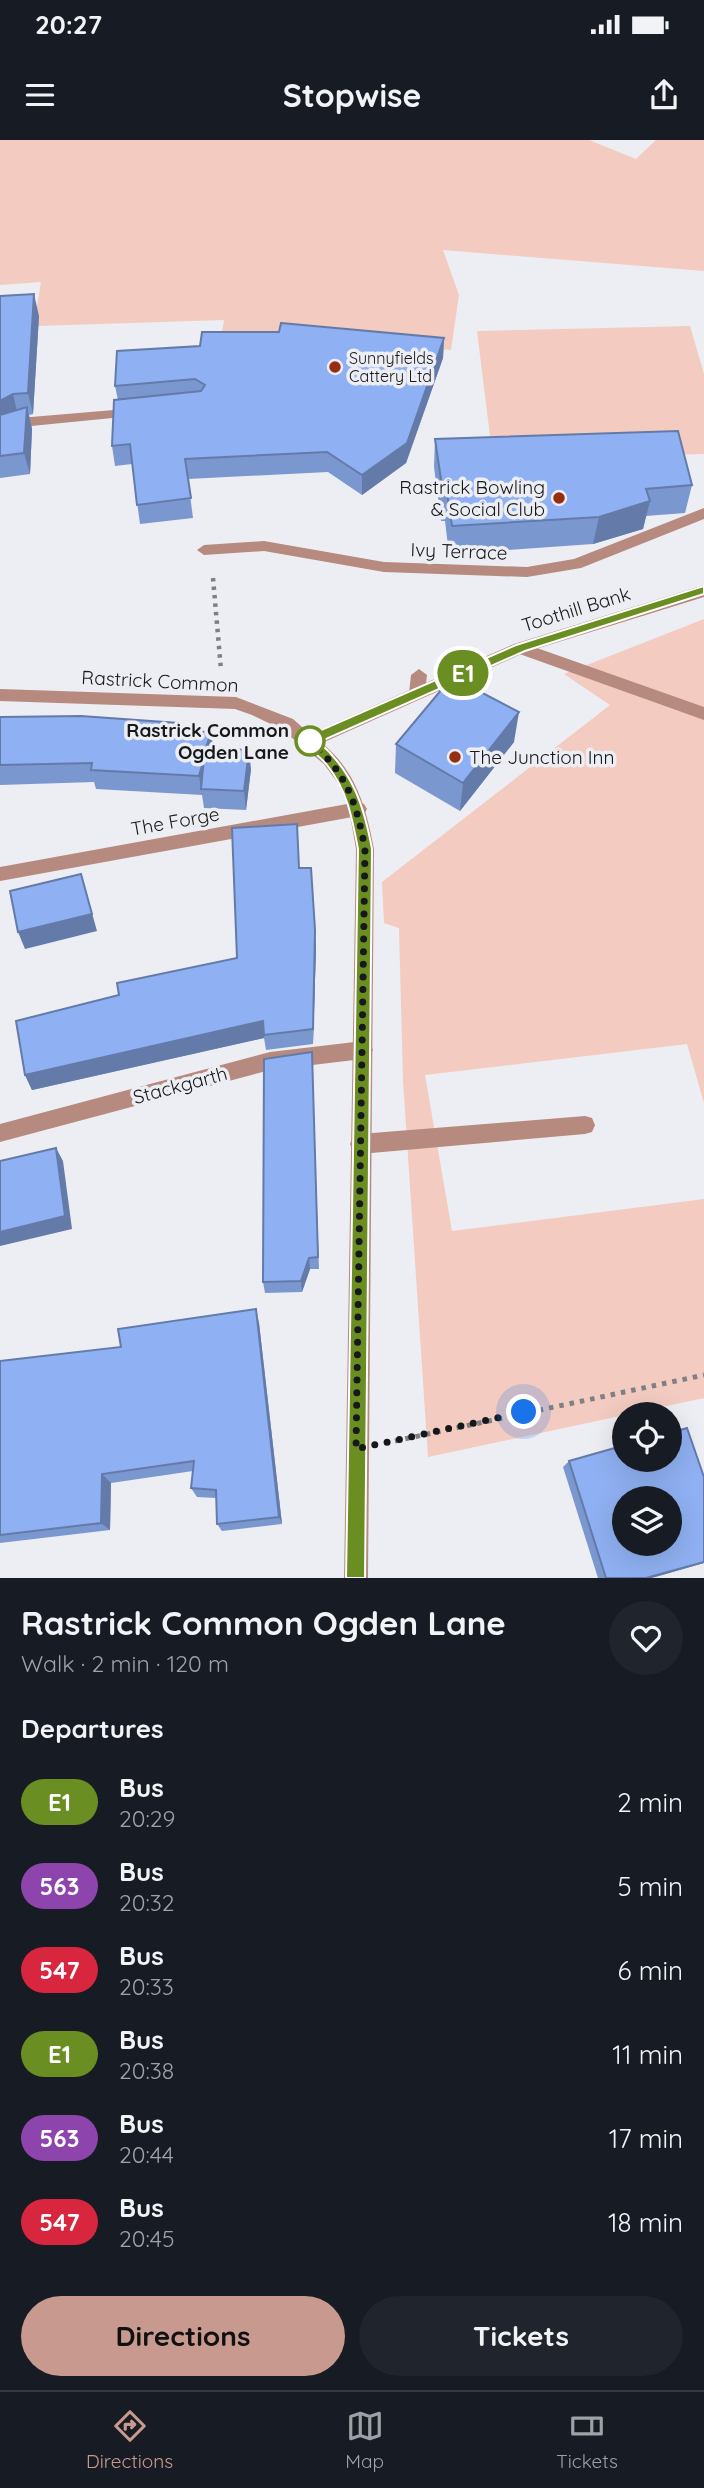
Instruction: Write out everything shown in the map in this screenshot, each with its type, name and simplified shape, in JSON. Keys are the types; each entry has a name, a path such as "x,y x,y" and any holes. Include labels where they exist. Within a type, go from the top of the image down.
{"street":[{"path":"0,431 19,423 157,410"},
{"name":"Ivy Terrace","path":"204,550 264,546 384,567 527,572 576,564 704,513"},
{"name":"Toothill Bank","path":"310,741 520,648 704,590"},
{"path":"520,648 704,714"},
{"path":"417,694 419,675"},
{"name":"Rastrick Common","path":"0,695 236,703 287,724 310,741 330,759 347,783 358,809 365,849 356,1578"},
{"name":"The Forge","path":"0,874 358,809"},
{"name":"Stackgarth","path":"0,1133 270,1061 363,1050"},
{"path":"360,1144 585,1125"}],"path":[{"path":"213,577 221,667"},
{"path":"356,1449 704,1375"}],"shaded area":[{"path":"0,140 589,140 636,159 656,140 704,140 704,271 443,250 459,295 451,350 222,333 224,320 38,326 37,306 41,282 0,285"},
{"path":"690,326 704,374 704,454 493,460 477,331"},
{"path":"704,619 704,1103 687,1044 425,1075 452,1231 704,1199 704,1398 682,1403 612,1402 612,1418 428,1457 403,1081 399,928 384,923 382,882 610,705 564,674"}],"building":[{"path":"34,294 28,393 13,394 0,401 0,296"},
{"path":"281,323 444,338 407,443 362,475 327,452 185,459 191,498 137,505 130,444 112,446 114,400 201,391 205,385 195,379 115,386 117,351 200,346 202,332 279,332"},
{"path":"27,407 24,453 0,456 0,415"},
{"name":"Rastrick Bowling & Social Club","path":"678,431 692,485 646,489 650,501 599,517 452,526 447,493 443,493 435,439"},
{"path":"452,677 519,712 463,783 396,744"},
{"path":"81,716 178,723 176,730 211,732 206,748 249,750 244,791 201,789 204,758 199,776 91,770 92,763 0,765 0,717"},
{"path":"297,824 299,868 311,868 315,930 313,1029 264,1035 263,1021 25,1075 16,1021 119,995 117,983 237,958 232,828"},
{"path":"81,874 92,914 18,932 10,891"},
{"path":"312,1052 318,1257 309,1258 301,1281 263,1282 264,1059"},
{"path":"56,1148 65,1216 0,1232 0,1161"},
{"path":"256,1309 279,1517 217,1524 216,1490 191,1488 194,1461 102,1474 101,1523 0,1535 0,1361 121,1347 118,1329"},
{"path":"687,1428 704,1477 704,1562 646,1578 606,1578 569,1461 612,1449 612,1472 682,1472 682,1429"}],"bus line":[{"name":"E1","path":"356,1578 365,849 358,809 347,783 330,759 310,741 520,648 704,590"}],"place":[{"name":"Sunnyfields Cattery Ltd","path":"335,367"},
{"name":"Rastrick Bowling & Social Club","path":"559,498"},
{"name":"Rastrick Common Ogden Lane","path":"310,741"},
{"name":"The Junction Inn","path":"455,757"}],"route":[{"path":"310,741 330,759 347,783 358,809 365,849 356,1449 524,1412"}]}
